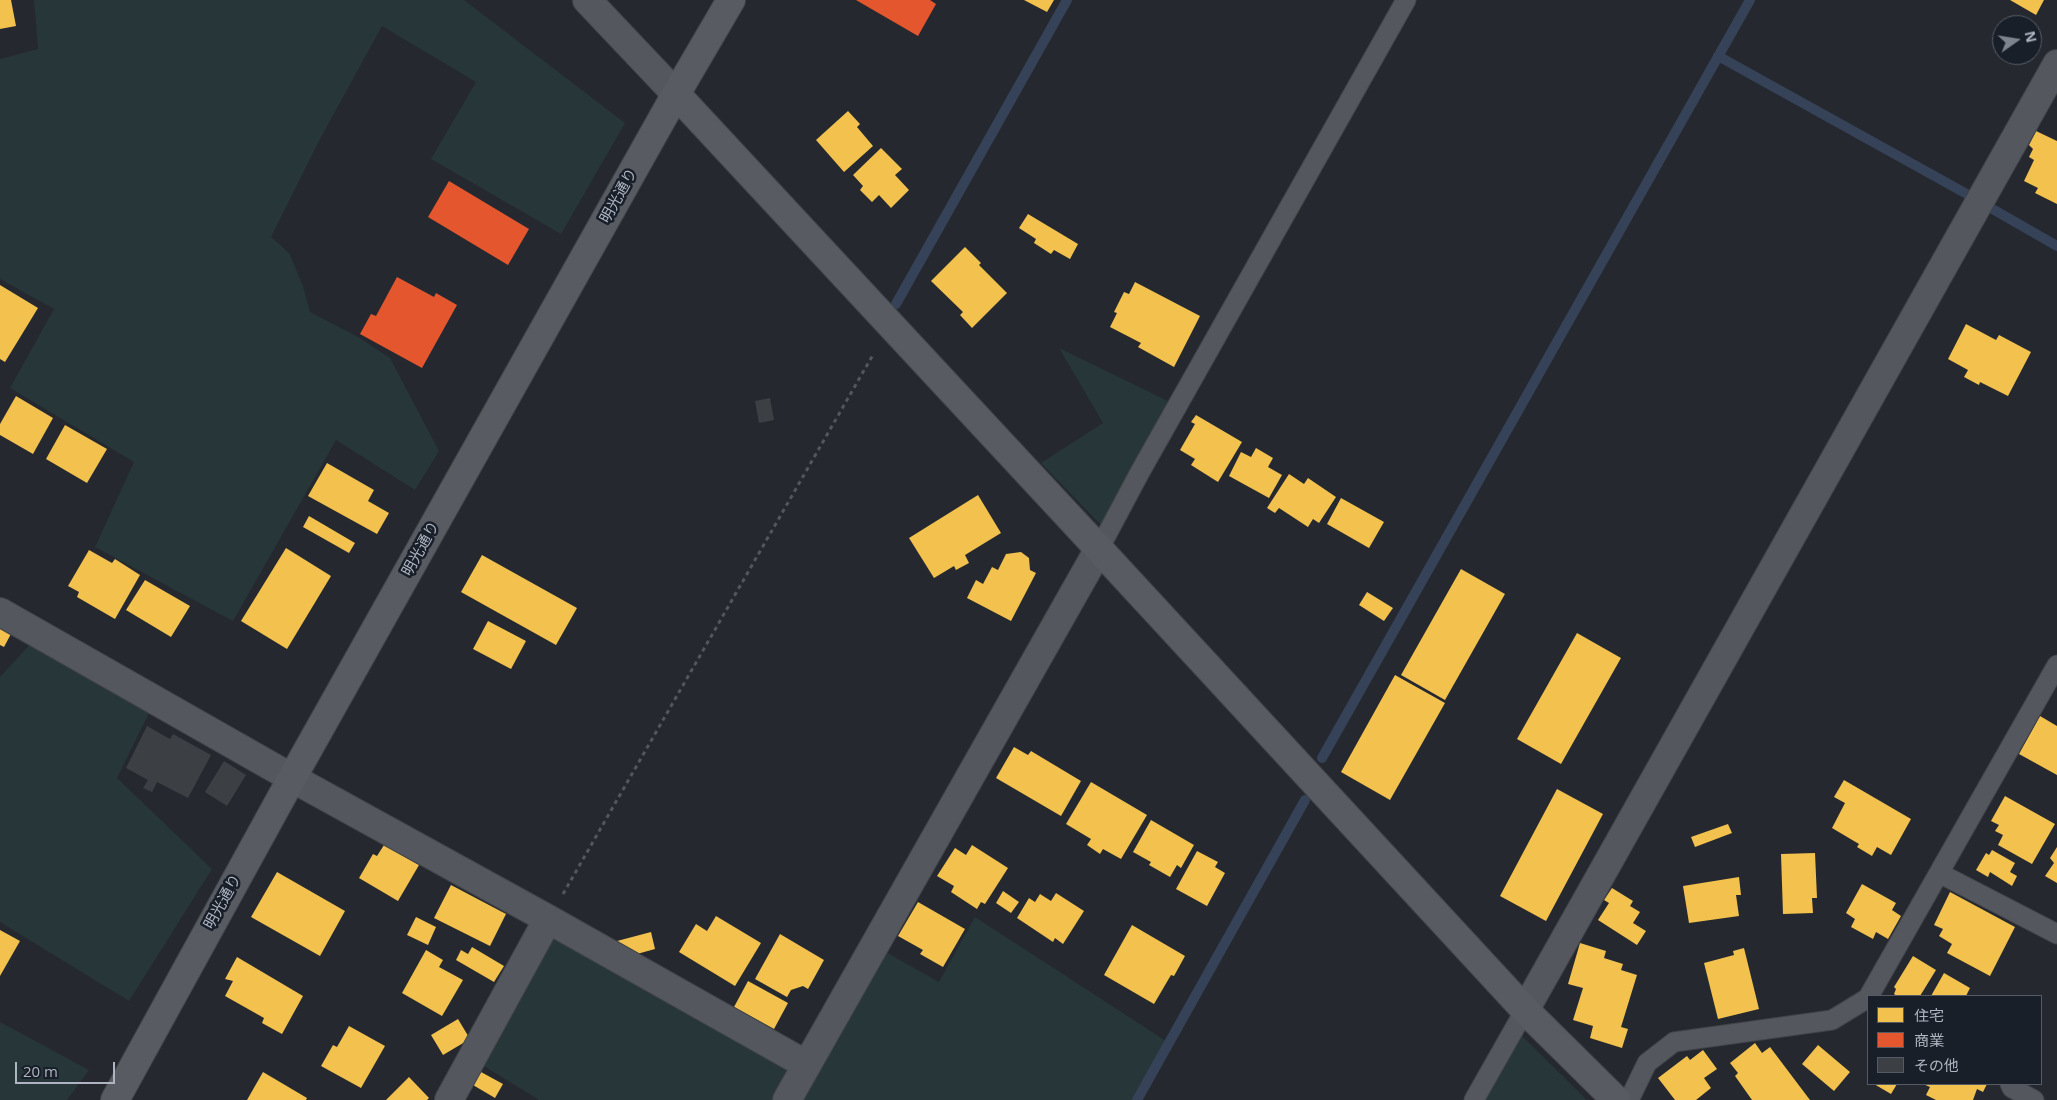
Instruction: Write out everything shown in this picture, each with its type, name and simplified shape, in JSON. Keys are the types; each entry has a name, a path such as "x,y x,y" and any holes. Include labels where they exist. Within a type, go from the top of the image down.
{"street":[{"path":"586,0 1099,548 1525,1010 1616,1100"},
{"name":"明光通り","path":"115,1100 292,778 676,94 731,0"},
{"path":"1525,1010 2057,64"},
{"path":"787,1100 1099,548"},
{"path":"0,612 292,778 807,1065"},
{"path":"449,1100 548,919"}],"lane":[{"path":"1099,548 1406,0"},
{"path":"1870,995 2057,665"},
{"path":"1939,873 2057,934"},
{"path":"1629,1100 1647,1062 1674,1042 1832,1020 1867,999"},
{"path":"1474,1100 1525,1010"},
{"path":"2010,1085 2012,1088 2034,1100"}],"path":[{"path":"548,919 890,324"}],"shaded area":[{"path":"34,0 464,0 625,123 561,234 431,159 476,82 382,26 320,139 271,237 289,253 303,286 310,312 358,337 390,358 439,451 415,490 336,440 233,621 95,547 134,462 10,388 54,309 0,279 0,59 38,49"},
{"path":"1059,348 1170,402 1102,526 1041,463 1103,423"},
{"path":"34,640 151,709 117,778 212,869 129,1001 0,922 0,677"},
{"path":"975,917 1169,1043 1137,1100 795,1100 880,949 939,982"},
{"path":"553,930 790,1061 780,1100 539,1100 479,1063"},
{"path":"0,1022 89,1070 67,1100 0,1100"},
{"path":"1521,1035 1587,1100 1481,1100"}],"building: 住宅":[{"path":"0,0 11,0 16,26 0,29"},
{"path":"1024,0 1054,0 1047,12"},
{"path":"2010,0 2044,0 2036,15"},
{"path":"848,111 860,124 857,127 873,146 844,172 816,140"},
{"path":"2036,131 2057,141 2057,204 2035,193 2038,188 2024,181 2034,160 2029,157 2033,149 2029,145"},
{"path":"881,148 902,169 895,175 909,190 891,208 879,195 872,202 860,190 863,186 853,175"},
{"path":"1028,214 1078,244 1070,259 1054,250 1051,254 1034,243 1036,239 1019,228"},
{"path":"965,247 981,263 979,265 1007,293 972,328 960,315 963,312 931,281"},
{"path":"1135,282 1200,316 1174,367 1138,347 1141,343 1110,327 1117,313 1114,312 1124,292 1129,294"},
{"path":"0,285 38,308 5,362 0,359"},
{"path":"1966,324 1996,340 1999,335 2031,352 2008,396 1980,382 1979,385 1964,377 1968,370 1948,359"},
{"path":"16,396 53,418 33,454 0,435 0,424"},
{"path":"1196,415 1242,442 1218,482 1191,465 1195,459 1180,450 1195,424 1191,422"},
{"path":"65,425 107,449 87,483 46,459"},
{"path":"1256,448 1273,458 1268,467 1282,475 1269,498 1229,476 1241,452 1251,457"},
{"path":"327,463 374,490 368,501 389,513 377,534 308,496"},
{"path":"1289,474 1304,484 1308,478 1336,497 1319,523 1313,519 1308,527 1279,508 1275,513 1267,508"},
{"path":"978,495 1001,533 965,555 969,563 956,570 954,566 934,578 909,538"},
{"path":"1341,498 1384,522 1369,548 1327,524"},
{"path":"309,516 355,543 349,553 303,527"},
{"path":"286,548 331,576 287,649 241,621"},
{"path":"89,550 112,563 115,559 140,575 115,619 77,597 79,592 68,586"},
{"path":"1021,552 1029,558 1030,570 1036,573 1011,621 967,598 976,580 983,584 992,567 998,570 1006,554"},
{"path":"482,555 577,608 556,645 461,592"},
{"path":"1461,569 1505,594 1445,700 1401,675"},
{"path":"145,580 190,606 171,637 126,610"},
{"path":"1367,592 1393,608 1384,621 1359,605"},
{"path":"488,621 526,641 511,669 473,649"},
{"path":"0,625 12,632 4,647 0,645"},
{"path":"1577,633 1621,658 1561,764 1517,739"},
{"path":"1395,675 1445,703 1390,800 1341,772"},
{"path":"2040,716 2057,726 2057,775 2019,754"},
{"path":"1014,747 1028,755 1031,751 1081,781 1061,816 996,778"},
{"path":"1844,780 1911,819 1891,855 1877,847 1872,856 1857,847 1859,844 1832,828 1845,803 1834,797"},
{"path":"1091,782 1147,815 1121,859 1103,849 1100,854 1087,845 1091,839 1066,824"},
{"path":"1557,789 1603,814 1546,921 1500,896"},
{"path":"2005,796 2055,824 2032,864 1998,845 2003,835 1995,831 1999,825 1991,821"},
{"path":"1151,820 1194,845 1181,868 1177,865 1170,877 1149,865 1151,862 1133,852"},
{"path":"1728,824 1732,833 1695,847 1691,837"},
{"path":"384,845 419,865 398,901 359,878 373,854 377,856"},
{"path":"972,845 1008,868 985,904 981,902 977,909 951,892 954,886 937,876 955,848 966,855"},
{"path":"2057,847 2057,883 2045,876 2054,863 2050,858"},
{"path":"1992,850 2015,863 2010,872 2017,876 2012,886 1990,872 1988,877 1976,870 1986,853 1989,855"},
{"path":"1197,851 1218,862 1215,867 1225,873 1207,906 1176,889"},
{"path":"1815,853 1817,898 1812,898 1813,913 1783,914 1781,854"},
{"path":"277,872 345,911 320,956 251,917"},
{"path":"1739,877 1741,895 1736,895 1739,916 1689,923 1683,886"},
{"path":"1862,884 1896,903 1892,910 1901,916 1888,939 1876,932 1873,939 1851,927 1855,919 1846,913"},
{"path":"451,885 506,914 490,946 434,918"},
{"path":"1612,888 1633,901 1630,906 1640,912 1633,923 1646,931 1637,945 1598,920 1609,903 1604,900"},
{"path":"1003,891 1019,902 1011,913 996,903"},
{"path":"1950,892 2015,927 1990,976 1947,953 1952,944 1939,936 1943,929 1934,925"},
{"path":"1056,893 1084,911 1063,944 1055,938 1053,942 1017,918 1029,898 1035,902 1040,894 1051,901"},
{"path":"918,902 965,929 943,967 920,954 923,950 898,936"},
{"path":"716,916 761,943 735,986 679,952 696,924 707,931"},
{"path":"416,917 436,927 428,945 407,935"},
{"path":"1132,925 1185,956 1174,976 1171,975 1154,1004 1104,975"},
{"path":"0,930 20,941 0,976"},
{"path":"651,932 655,949 637,954 617,941"},
{"path":"780,934 824,960 808,989 803,986 791,990 787,997 755,979"},
{"path":"1580,943 1606,951 1604,958 1623,964 1621,970 1637,975 1621,1027 1628,1029 1622,1048 1590,1038 1593,1026 1573,1020 1583,988 1568,984"},
{"path":"472,947 504,966 494,982 456,960 461,950 468,954"},
{"path":"1744,948 1759,1009 1718,1019 1704,963 1734,955 1733,951"},
{"path":"426,950 443,960 439,967 463,980 442,1016 402,993"},
{"path":"1913,956 1936,970 1921,995 1896,995 1894,994 1896,989 1894,987"},
{"path":"237,957 303,996 282,1034 262,1023 264,1018 225,996 233,981 225,979"},
{"path":"1944,973 1970,988 1966,995 1932,995"},
{"path":"748,981 788,1003 774,1029 734,1007"},
{"path":"458,1019 470,1039 443,1055 431,1035"},
{"path":"349,1026 385,1046 361,1088 321,1066 333,1045 337,1047"},
{"path":"1755,1043 1762,1053 1770,1047 1810,1100 1752,1100 1735,1076 1738,1073 1730,1063"},
{"path":"1818,1045 1850,1072 1834,1091 1802,1064"},
{"path":"1703,1050 1717,1069 1704,1078 1711,1088 1696,1100 1675,1100 1658,1078 1687,1056 1690,1060"},
{"path":"263,1072 307,1098 306,1100 247,1100"},
{"path":"481,1072 503,1084 495,1098 473,1085"},
{"path":"409,1077 429,1098 427,1100 386,1100"},
{"path":"1876,1085 1896,1085 1891,1094"},
{"path":"1925,1085 1986,1085 1983,1092 1977,1089 1973,1100 1936,1100 1926,1095 1930,1087"}],"building: 商業":[{"path":"856,0 930,0 936,4 918,36"},
{"path":"449,181 529,229 508,265 428,217"},
{"path":"397,277 434,297 436,293 457,305 422,368 360,334 371,314 376,316"}],"building: その他":[{"path":"770,398 774,420 759,423 755,401"},
{"path":"147,726 170,739 173,734 211,755 188,798 157,782 152,792 143,788 148,780 126,768"},
{"path":"224,761 246,775 227,806 205,792"}],"waterway":[{"path":"896,304 1067,0"},
{"path":"1322,758 1750,0"},
{"path":"1718,56 1974,198"},
{"path":"1989,207 2057,246"},
{"path":"1137,1100 1305,800"}]}
